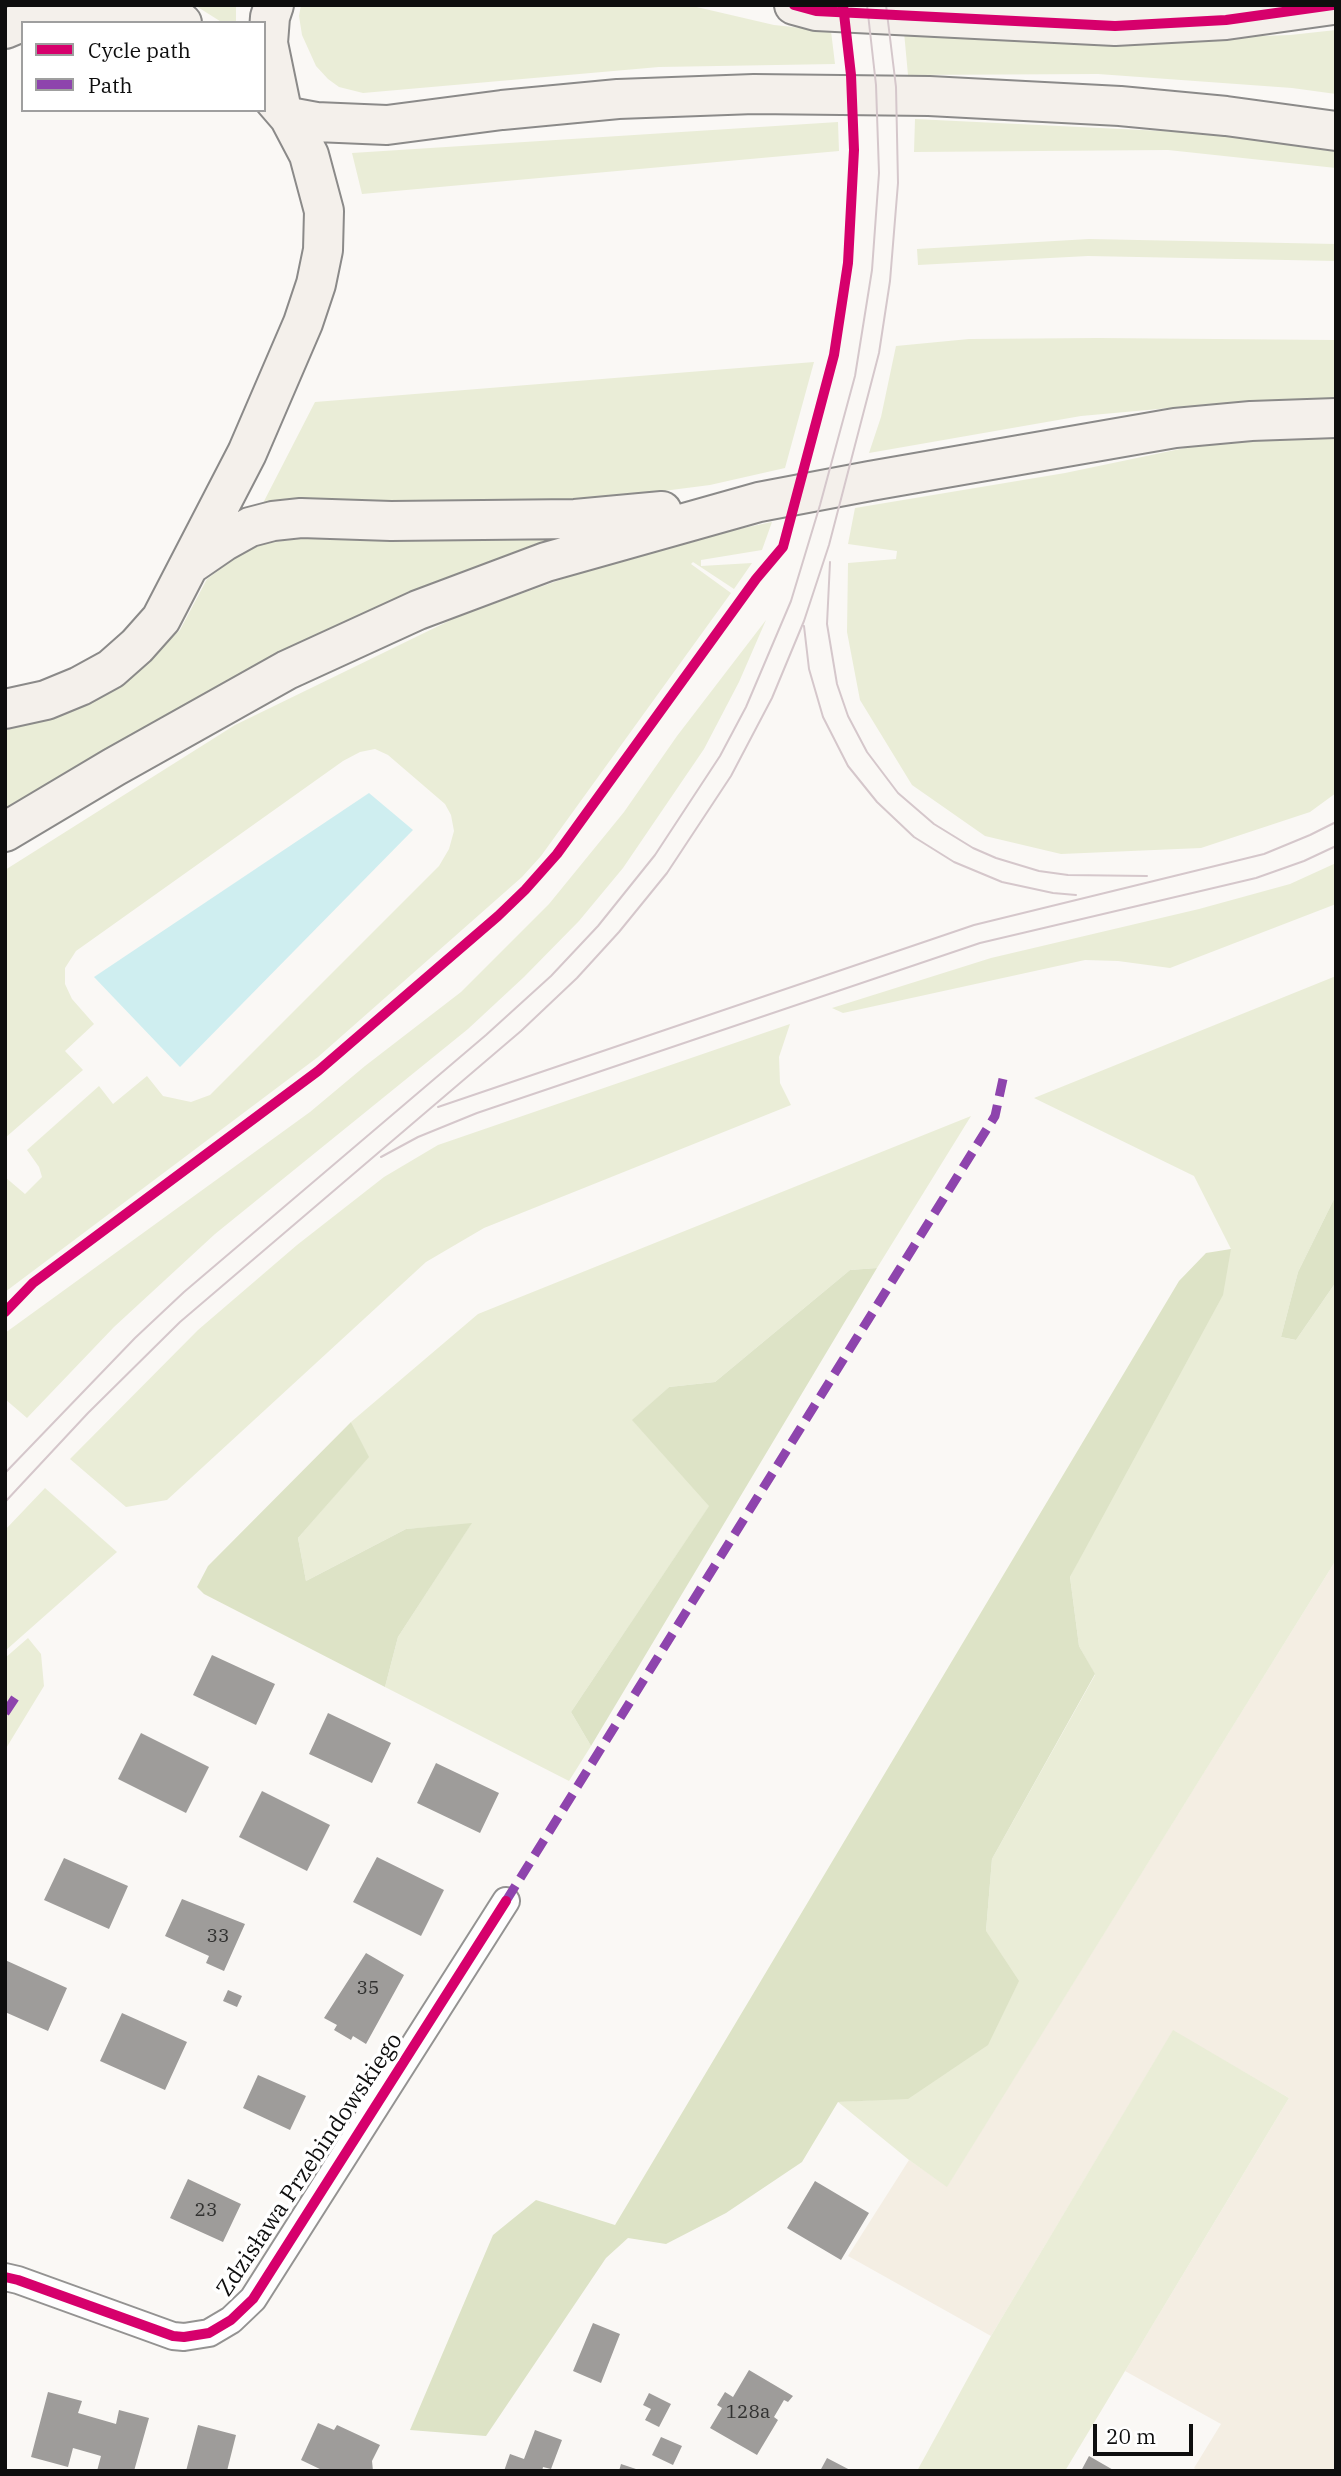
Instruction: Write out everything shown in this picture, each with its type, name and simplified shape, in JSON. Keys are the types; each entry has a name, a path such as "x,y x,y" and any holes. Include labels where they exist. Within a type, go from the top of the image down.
{"main road":[{"path":"5,709 46,700 111,669 137,646 161,619 247,453 303,323 316,284 323,250 324,211 309,155 278,104 268,43 274,5"},
{"path":"794,5 816,11 1115,26 1226,20 1333,5"},
{"path":"32,21 150,9"},
{"path":"278,104 316,122 387,125 618,99 754,94 929,96 1120,106 1226,116 1336,131"},
{"path":"190,565 250,527 273,521 301,518 391,521 575,519 759,502 1175,428 1251,421 1336,418"},
{"path":"5,832 287,670 418,610 545,562 759,502"}],"street":[{"name":"Zdzisława Przebindowskiego","path":"5,2277 173,2336 209,2333 231,2320 253,2299 506,1901"}],"shaded area":[{"path":"1336,1560 1336,2471 1199,2471 1194,2468 1221,2424 1125,2371 1289,2098 1173,2031 991,2336 848,2256 909,2160 947,2186"}],"green space":[{"path":"236,5 236,21 220,21 196,6"},
{"path":"301,5 688,5 774,25 831,31 835,64 659,67 363,93 339,87 316,66 302,35 299,16"},
{"path":"1336,30 1336,94 1292,88 1098,74 908,75 904,32 1091,42 1290,35"},
{"path":"915,119 1224,134 1336,152 1336,168 1168,150 914,152"},
{"path":"838,122 839,151 362,194 352,153"},
{"path":"1089,239 1336,244 1336,261 1088,256 918,265 917,249"},
{"path":"969,339 1336,340 1336,399 1247,401 1081,416 869,453 881,417 896,346"},
{"path":"814,362 785,468 710,485 601,499 261,507 315,402"},
{"path":"1336,436 1336,793 1310,812 1201,848 1061,854 985,836 912,785 860,700 847,632 848,563 896,559 897,551 848,544 855,508 1065,473 1204,444"},
{"path":"772,522 762,550 701,560 701,566 752,563 734,589 693,562 691,564 731,593 541,856 522,877 318,1057 5,1292 5,1177 25,1194 42,1177 39,1167 27,1150 99,1086 113,1104 147,1076 163,1096 191,1102 210,1095 439,866 449,849 454,831 451,815 445,804 388,755 375,749 360,752 343,761 76,951 65,968 65,984 72,999 94,1024 65,1051 83,1070 5,1138 5,870 235,725 459,616 652,547"},
{"path":"571,532 399,597 275,654 5,811 5,729 49,719 122,684 180,630 207,579 253,545 313,537"},
{"path":"766,620 739,682 704,749 623,868 579,921 468,1029 215,1234 114,1327 27,1418 5,1399 5,1333 310,1112 461,992 549,904 624,812 677,736"},
{"path":"1336,863 1336,904 1170,968 1085,960 843,1013 832,1008 991,958 1199,909 1290,884"},
{"path":"1336,976 1336,1195 1298,1272 1281,1337 1296,1340 1336,1282 1336,1560 947,2187 838,2102 908,2098 986,1931 992,1859 1095,1675 1079,1646 1070,1577 1231,1249 1194,1176 1034,1098"},
{"path":"790,1024 779,1057 780,1083 791,1105 484,1228 426,1262 167,1500 126,1507 70,1459 198,1330 297,1245 384,1177 438,1145"},
{"path":"971,1116 877,1268 850,1270 715,1382 669,1387 633,1420 710,1505 571,1712 591,1746 569,1781 385,1687 398,1637 471,1524 406,1529 306,1581 298,1538 368,1457 351,1422 478,1314"},
{"path":"1336,1195 1336,1282 1296,1340 1281,1337 1298,1272"},
{"path":"1231,1249 1223,1295 1070,1577 1079,1646 1095,1674 992,1859 986,1931 1019,1981 988,2045 908,2099 838,2102 802,2162 726,2213 666,2244 628,2238 606,2258 486,2436 410,2430 493,2235 536,2200 615,2225 1179,1281 1206,1253"},
{"path":"877,1268 591,1746 571,1712 709,1506 632,1420 669,1387 715,1382 850,1270"},
{"path":"351,1422 369,1457 298,1538 306,1581 406,1529 472,1523 398,1637 385,1687 204,1594 197,1587 208,1566"},
{"path":"45,1488 117,1552 5,1651 5,1530"},
{"path":"28,1638 41,1654 44,1686 5,1750 5,1658"},
{"path":"1173,2030 1289,2098 1065,2471 917,2471 991,2336"}],"water":[{"path":"369,793 413,830 180,1067 94,977"}],"building":[{"path":"212,1655 275,1684 256,1725 193,1695"},
{"path":"328,1713 391,1743 372,1783 309,1754"},
{"path":"141,1733 209,1767 186,1813 118,1779"},
{"path":"436,1763 499,1793 480,1833 417,1803"},
{"path":"262,1791 330,1825 307,1871 239,1837"},
{"path":"377,1857 444,1890 421,1936 353,1902"},
{"path":"64,1858 128,1886 109,1929 44,1900"},
{"path":"182,1899 245,1924 224,1971 206,1963 209,1956 165,1936"},
{"path":"366,1953 404,1975 366,2044 353,2036 351,2040 334,2030 337,2025 324,2018"},
{"path":"5,1960 67,1988 48,2031 5,2012"},
{"path":"228,1990 242,1996 237,2007 223,2001"},
{"path":"122,2013 187,2042 165,2090 100,2061"},
{"path":"258,2075 306,2096 290,2130 243,2108"},
{"path":"188,2179 241,2204 223,2242 170,2218"},
{"path":"815,2181 869,2213 841,2260 787,2228"},
{"path":"593,2323 620,2334 601,2383 573,2371"},
{"path":"749,2370 793,2396 788,2402 784,2400 774,2417 778,2420 757,2455 710,2428 722,2408 717,2405 725,2392 733,2397"},
{"path":"48,2392 82,2401 78,2413 116,2424 119,2410 149,2418 134,2471 97,2471 101,2456 73,2448 68,2467 31,2457"},
{"path":"649,2393 671,2404 659,2427 645,2420 651,2409 643,2405"},
{"path":"318,2423 334,2430 337,2425 380,2445 372,2461 373,2471 324,2471 301,2460"},
{"path":"198,2425 236,2435 227,2471 186,2471"},
{"path":"535,2430 562,2440 551,2469 543,2467 542,2471 504,2471 510,2454 524,2459"},
{"path":"661,2437 682,2446 673,2465 652,2455"},
{"path":"1089,2456 1115,2471 1081,2471"},
{"path":"827,2458 852,2471 820,2471"},
{"path":"621,2464 639,2470 639,2471 619,2471"}],"tram line":[{"path":"5,1473 135,1338 184,1292 486,1035 551,976 598,926 655,855 720,756 746,707 791,601 855,376 872,270 879,173 876,85 867,5"},
{"path":"5,1502 88,1413 180,1322 521,1031 577,978 667,873 731,776 772,698 804,621 829,545 879,353 890,281 898,183 896,87 886,5"},
{"path":"830,562 827,624 837,684 848,716 867,752 898,793 934,824 973,848 996,858 1039,871 1068,875 1147,876"},
{"path":"804,626 809,669 823,717 848,766 877,802 914,837 954,862 1002,882 1076,895"},
{"path":"438,1107 974,925 1264,854 1336,822"},
{"path":"381,1157 418,1137 477,1113 980,943 1256,878 1336,846"}],"marked path":[{"path":"506,1901 995,1116 1003,1079"},
{"path":"5,1713 17,1695"}],"cycle path":[{"path":"794,5 816,11 1115,26 1226,20 1333,5"},
{"path":"5,1312 33,1283 318,1071 525,890 557,854 756,579 783,547 834,355 848,263 854,150 851,75 843,5"},
{"path":"5,2277 173,2336 209,2333 231,2320 253,2299 506,1901"}]}
